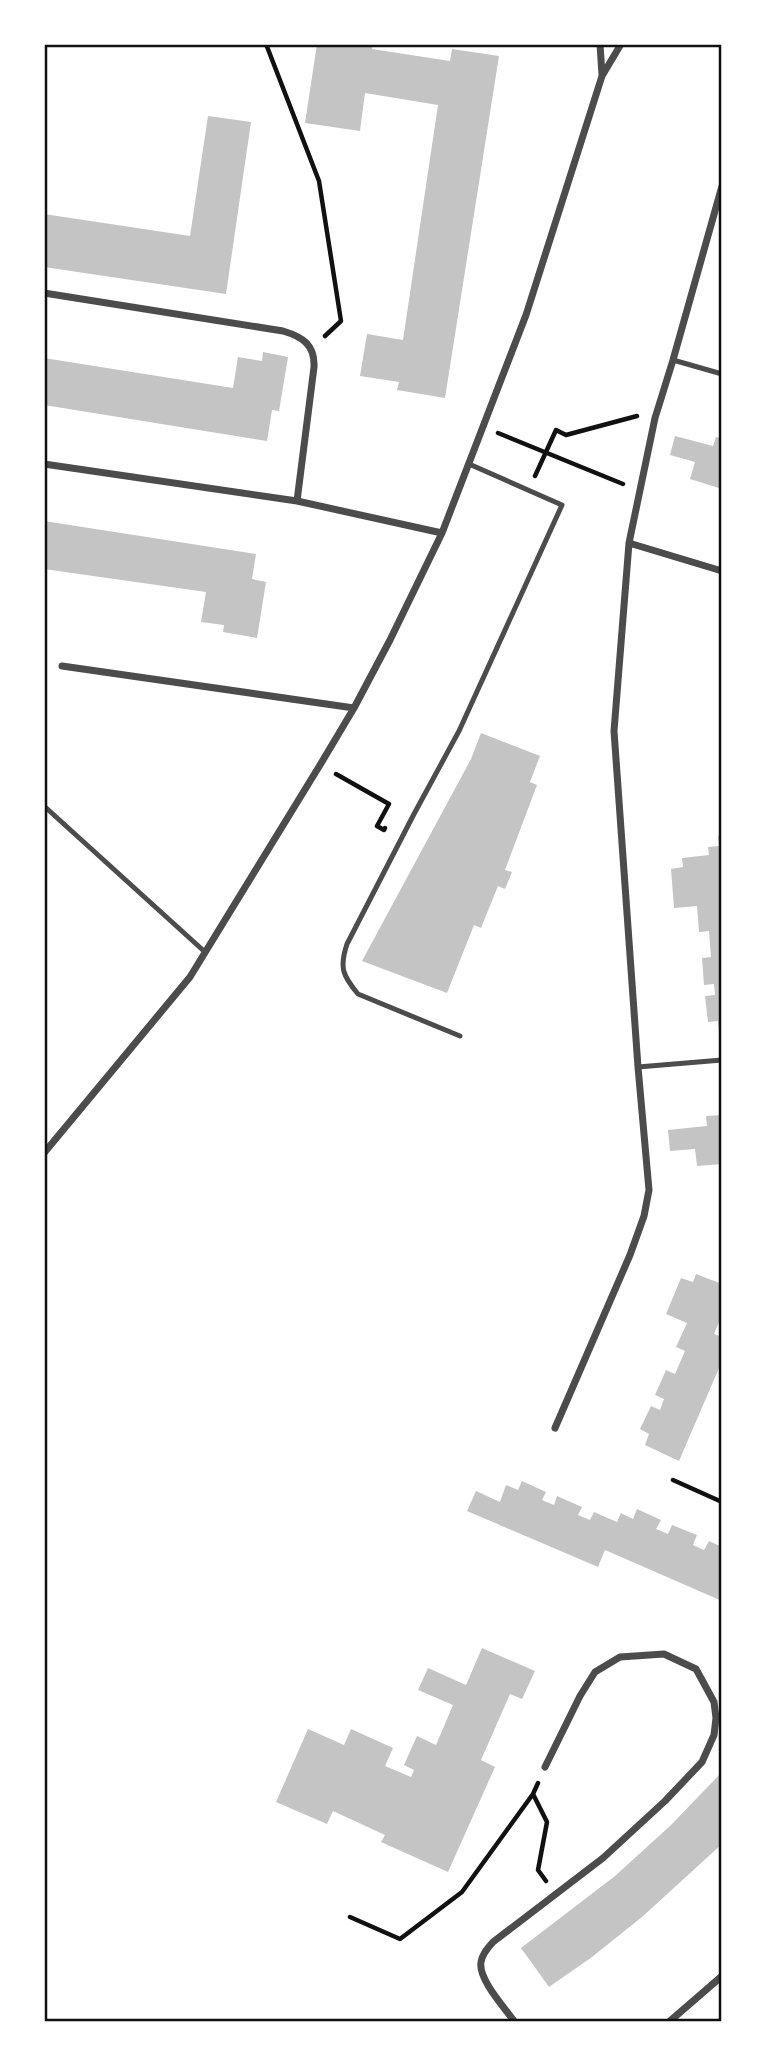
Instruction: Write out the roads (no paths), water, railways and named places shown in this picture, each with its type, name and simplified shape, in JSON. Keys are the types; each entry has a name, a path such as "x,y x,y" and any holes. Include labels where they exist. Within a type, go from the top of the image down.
{"street":[{"path":"600,44 602,76"},
{"path":"44,1153 190,977 354,708 390,640 442,533 469,464 526,316 602,76 621,44"},
{"path":"555,1428 630,1255 648,1200 649,1180 638,1067 614,731 629,543 655,418 722,186"},
{"path":"44,293 283,331 304,340 312,349 314,367 298,501"},
{"path":"44,464 298,501 442,533"},
{"path":"629,543 722,570"},
{"path":"62,666 354,708"},
{"path":"514,2021 482,1973 480,1965 486,1950 604,1858 702,1762 714,1735 714,1702 696,1669 664,1654 620,1657 595,1671 545,1767"},
{"path":"670,2021 722,1976"}],"lane":[{"path":"673,360 722,374"},
{"path":"460,1036 358,994 342,970 342,959 401,838 459,731 562,505 469,464"},
{"path":"44,806 205,952"},
{"path":"638,1067 722,1060"}]}
